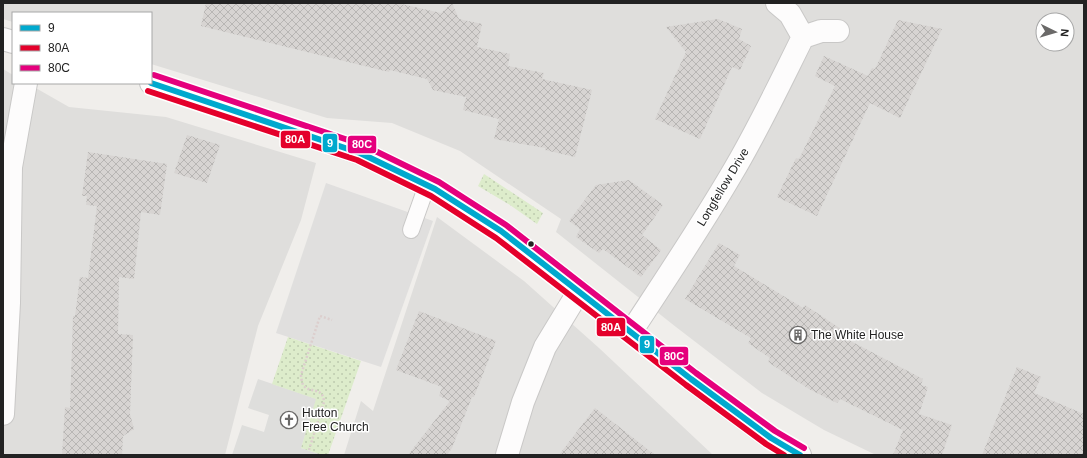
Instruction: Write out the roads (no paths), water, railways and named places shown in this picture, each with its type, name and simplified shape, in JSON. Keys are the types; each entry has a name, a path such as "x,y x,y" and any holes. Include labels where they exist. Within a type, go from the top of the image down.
{"street":[{"path":"778,3 790,14 803,37 821,32 838,31"},
{"name":"Longfellow Drive","path":"631,332 706,217 732,173 757,129 803,37"},
{"path":"152,83 360,153 427,185 501,231 691,379 771,438 800,455"},
{"path":"3,414 9,303 11,167 26,84"},
{"path":"506,455 523,402 545,347 579,291"}],"lane":[{"path":"411,230 427,185"}],"place":[{"name":"The White House","path":"798,335"},
{"name":"Hutton Free Church","path":"289,420"}]}
